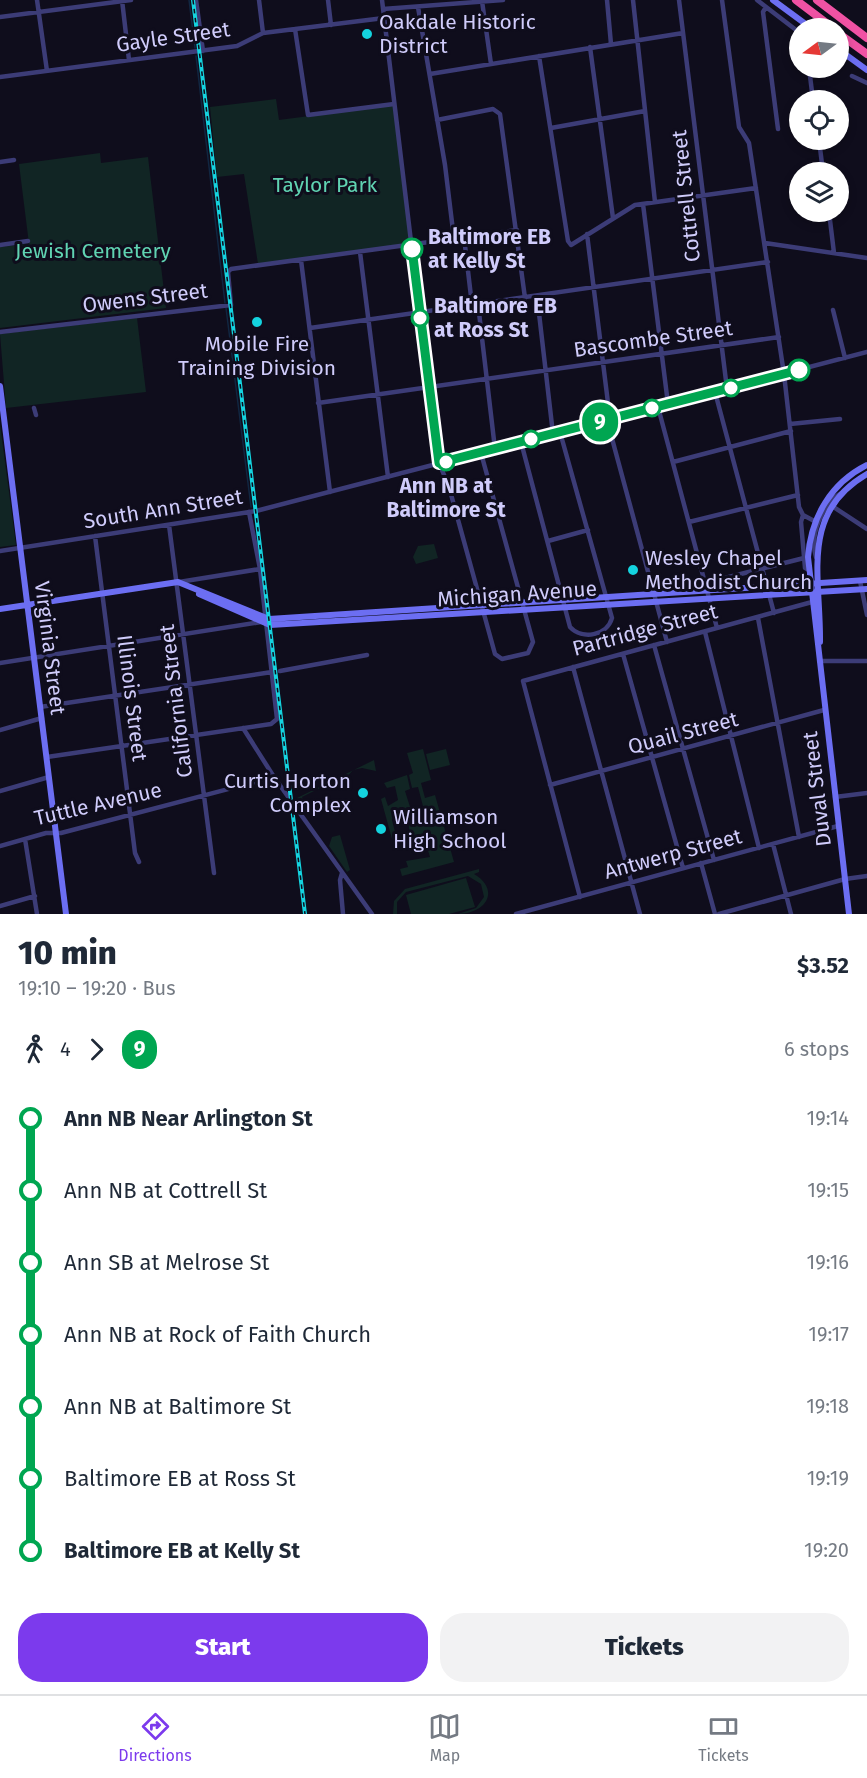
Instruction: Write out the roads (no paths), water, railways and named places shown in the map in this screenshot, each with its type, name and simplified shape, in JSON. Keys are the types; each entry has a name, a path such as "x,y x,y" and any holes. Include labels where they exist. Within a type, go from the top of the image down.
{"highway":[{"path":"796,0 820,18"},
{"path":"817,0 867,38"},
{"path":"849,41 867,54"}],"main road":[{"path":"773,0 798,18"},
{"path":"849,57 867,70"},
{"name":"Virginia Street","path":"0,386 66,914"},
{"name":"Duval Street","path":"819,661 815,592 810,584 809,542 816,522 840,483 867,465"},
{"name":"Duval Street","path":"849,914 812,602 818,583 816,557 819,537 832,506 843,492 867,474"},
{"name":"Michigan Avenue","path":"0,609 178,582 198,588 264,621 653,593 706,586 746,588 863,580"},
{"name":"Michigan Avenue","path":"178,582 264,621 483,613 864,589"},
{"path":"746,588 746,596"}],"street":[{"path":"37,0 47,71"},
{"path":"0,17 131,0"},
{"path":"196,0 203,51"},
{"path":"259,0 263,33"},
{"path":"328,0 331,25"},
{"path":"382,0 439,463 449,487 495,654 501,659 528,653 532,642 481,453"},
{"path":"383,9 418,7 435,3 502,0"},
{"path":"607,0 611,44"},
{"path":"633,0 656,202"},
{"name":"Cottrell Street","path":"679,0 727,389"},
{"path":"722,0 739,127 749,143 768,262 798,495 803,515 801,522 805,568 809,570"},
{"path":"757,0 789,25"},
{"path":"122,1 129,60"},
{"path":"486,1 491,64"},
{"path":"418,7 454,239"},
{"path":"766,7 763,12 778,129"},
{"name":"Gayle Street","path":"0,77 241,46 263,33 384,18"},
{"path":"295,29 308,115 394,104"},
{"path":"430,74 683,33"},
{"path":"590,47 613,218"},
{"path":"540,56 568,241 571,245 635,205 756,188"},
{"path":"852,76 867,83"},
{"path":"437,120 496,109 500,114 525,298"},
{"path":"551,128 645,111"},
{"path":"0,162 14,160"},
{"path":"643,204 668,404"},
{"path":"830,222 834,253"},
{"path":"330,492 301,260 517,230"},
{"path":"587,234 608,419 667,642"},
{"path":"464,237 487,380 495,449"},
{"path":"0,245 28,241"},
{"path":"765,243 867,258"},
{"path":"360,252 388,477 867,352"},
{"name":"Owens Street","path":"0,332 232,304 228,272 231,269 301,260"},
{"path":"310,328 768,262"},
{"path":"537,296 553,434"},
{"path":"833,309 845,358"},
{"name":"Bascombe Street","path":"318,403 779,337"},
{"path":"715,392 774,613"},
{"path":"658,407 717,628"},
{"path":"34,408 36,415"},
{"path":"790,424 840,419"},
{"path":"673,462 791,431"},
{"path":"521,442 570,627 583,634 594,634 606,629 612,618 560,432"},
{"name":"South Ann Street","path":"0,551 249,512 388,477"},
{"path":"816,557 814,540 816,522 830,502 843,492"},
{"path":"689,522 798,495"},
{"path":"832,506 867,529"},
{"path":"47,756 274,722 277,714 264,621 260,569 249,512"},
{"path":"803,515 816,522"},
{"name":"California Street","path":"169,525 214,873"},
{"path":"548,541 588,530"},
{"name":"Illinois Street","path":"95,537 130,815 139,862"},
{"path":"706,586 762,568 804,558"},
{"path":"178,582 260,569"},
{"path":"198,588 200,579"},
{"path":"863,580 867,615"},
{"name":"Partridge Street","path":"550,785 523,681 812,602"},
{"path":"758,618 799,837"},
{"path":"0,663 264,621"},
{"path":"705,632 759,848"},
{"path":"654,645 714,860"},
{"path":"623,654 683,868"},
{"path":"280,671 367,655"},
{"path":"819,661 867,661"},
{"path":"573,667 640,914"},
{"path":"40,707 272,672"},
{"name":"Quail Street","path":"550,785 824,711"},
{"path":"0,730 42,718"},
{"path":"243,728 274,777 372,914"},
{"path":"0,790 49,777"},
{"name":"Tuttle Avenue","path":"0,846 274,777"},
{"path":"550,785 580,897"},
{"path":"834,796 867,793"},
{"name":"Antwerp Street","path":"516,914 838,826"},
{"path":"25,839 37,914"},
{"path":"773,844 791,914"},
{"path":"701,863 717,914 845,879 867,876"},
{"path":"342,873 340,880 343,914"},
{"path":"0,906 35,896"}],"waterway":[{"path":"189,0 195,48"},
{"path":"196,56 225,303"},
{"path":"226,308 251,507"}],"railway":[{"path":"193,0 305,914"}],"place":[{"name":"Oakdale Historic District","path":"367,34"},
{"name":"Baltimore EB at Kelly St","path":"412,249"},
{"name":"Baltimore EB at Ross St","path":"420,318"},
{"name":"Mobile Fire Training Division","path":"257,322"},
{"name":"Ann NB at Baltimore St","path":"446,462"},
{"name":"Wesley Chapel Methodist Church","path":"633,570"},
{"name":"Curtis Horton Complex","path":"363,793"},
{"name":"Williamson High School","path":"381,829"}],"park label":[{"name":"Taylor Park","path":"325,185"},
{"name":"Jewish Cemetery","path":"93,251"}]}
